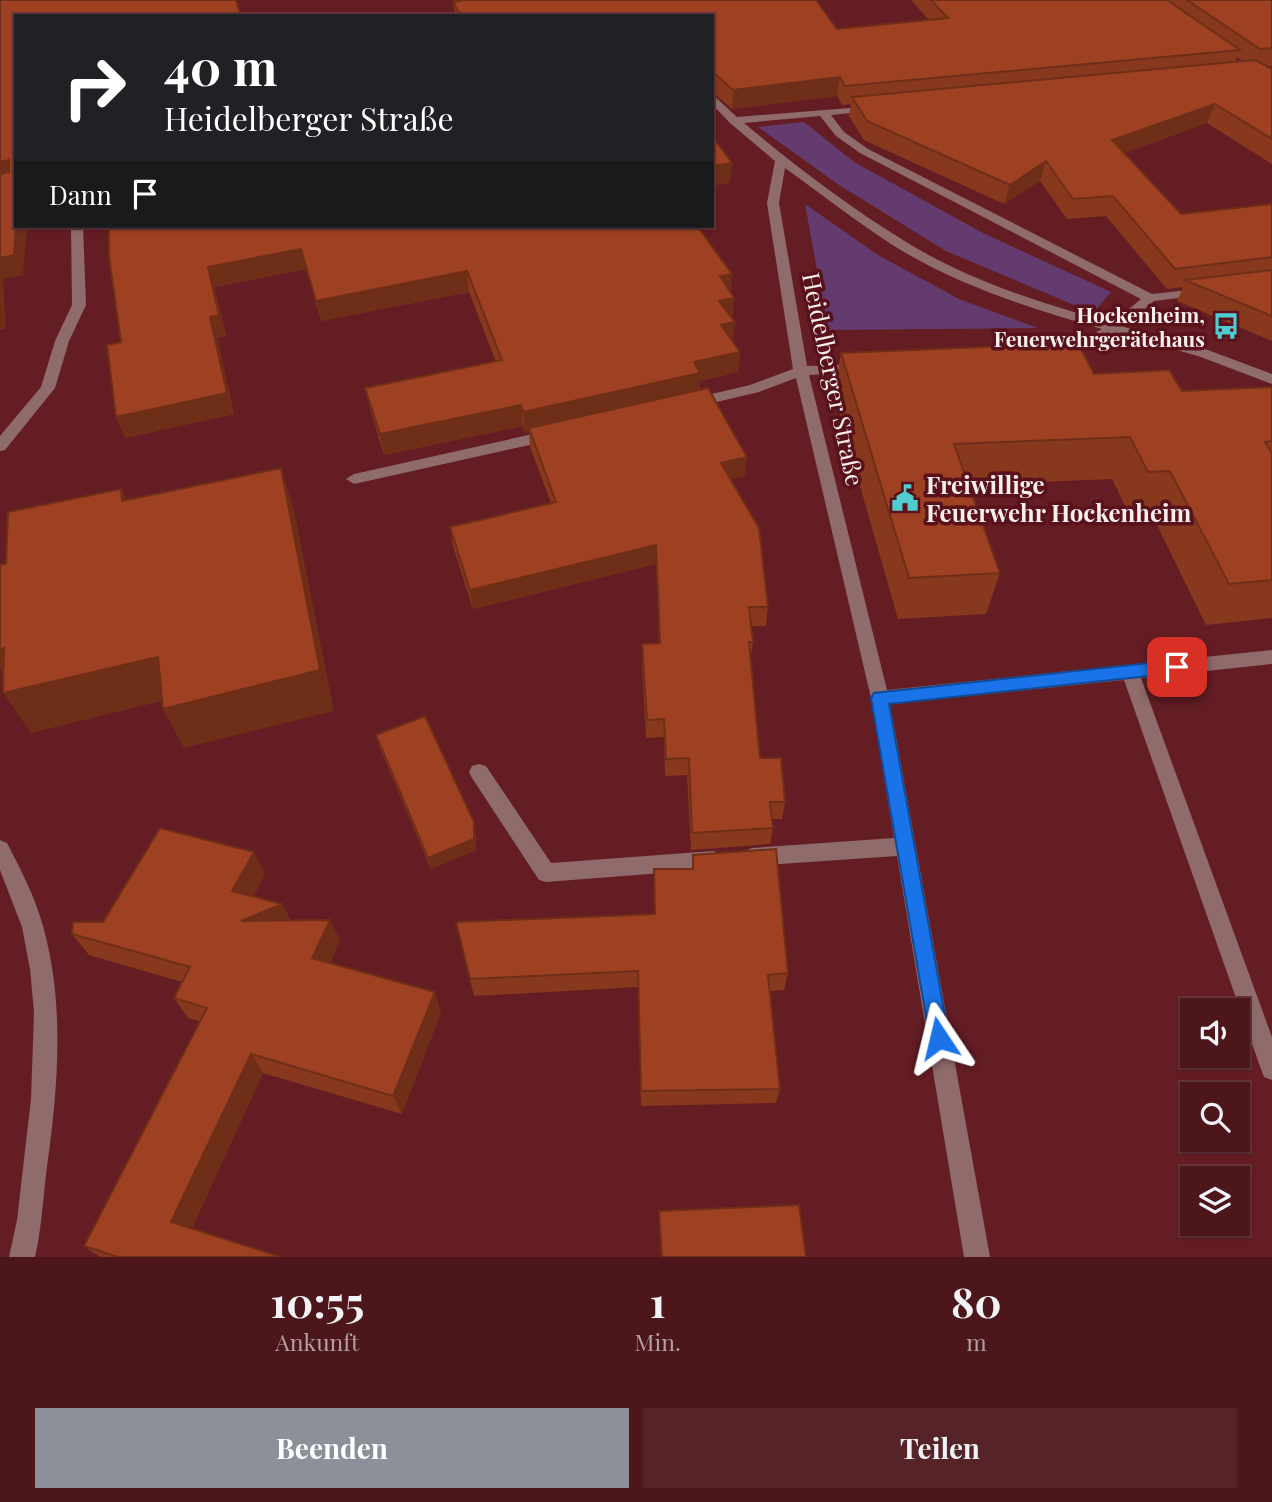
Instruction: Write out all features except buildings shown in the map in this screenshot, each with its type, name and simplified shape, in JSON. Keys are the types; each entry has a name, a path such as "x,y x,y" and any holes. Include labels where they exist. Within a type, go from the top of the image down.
{"street":[{"path":"714,99 734,121 781,160 901,244 936,262 972,280 1049,310 1203,353 1272,379"},
{"path":"734,121 878,108"},
{"path":"823,113 840,134 864,151 1150,298"},
{"name":"Heidelberger Straße","path":"781,160 773,203 801,371 880,698 977,1257"},
{"path":"0,446 48,388 62,341 79,304 77,228"},
{"path":"1042,359 1056,359 1113,329 1150,298 1218,289"},
{"path":"674,407 754,389 801,371 882,367"},
{"path":"354,479 567,431"},
{"path":"880,698 1272,657"},
{"path":"1130,672 1272,1069"},
{"path":"479,772 546,873 905,846"},
{"path":"0,849 13,870 32,927 43,992 46,1063 40,1132 22,1257"}],"shaded area":[{"path":"804,122 854,162 983,233 1111,292 1093,313 946,251 839,185 758,127"},
{"path":"805,204 878,255 959,299 1038,328 828,330"}],"place":[{"name":"Hockenheim, Feuerwehrgerätehaus","path":"1226,326"},
{"name":"Freiwillige Feuerwehr Hockenheim","path":"905,498"}],"route":[{"path":"939,1038 880,698 1177,667"}]}
